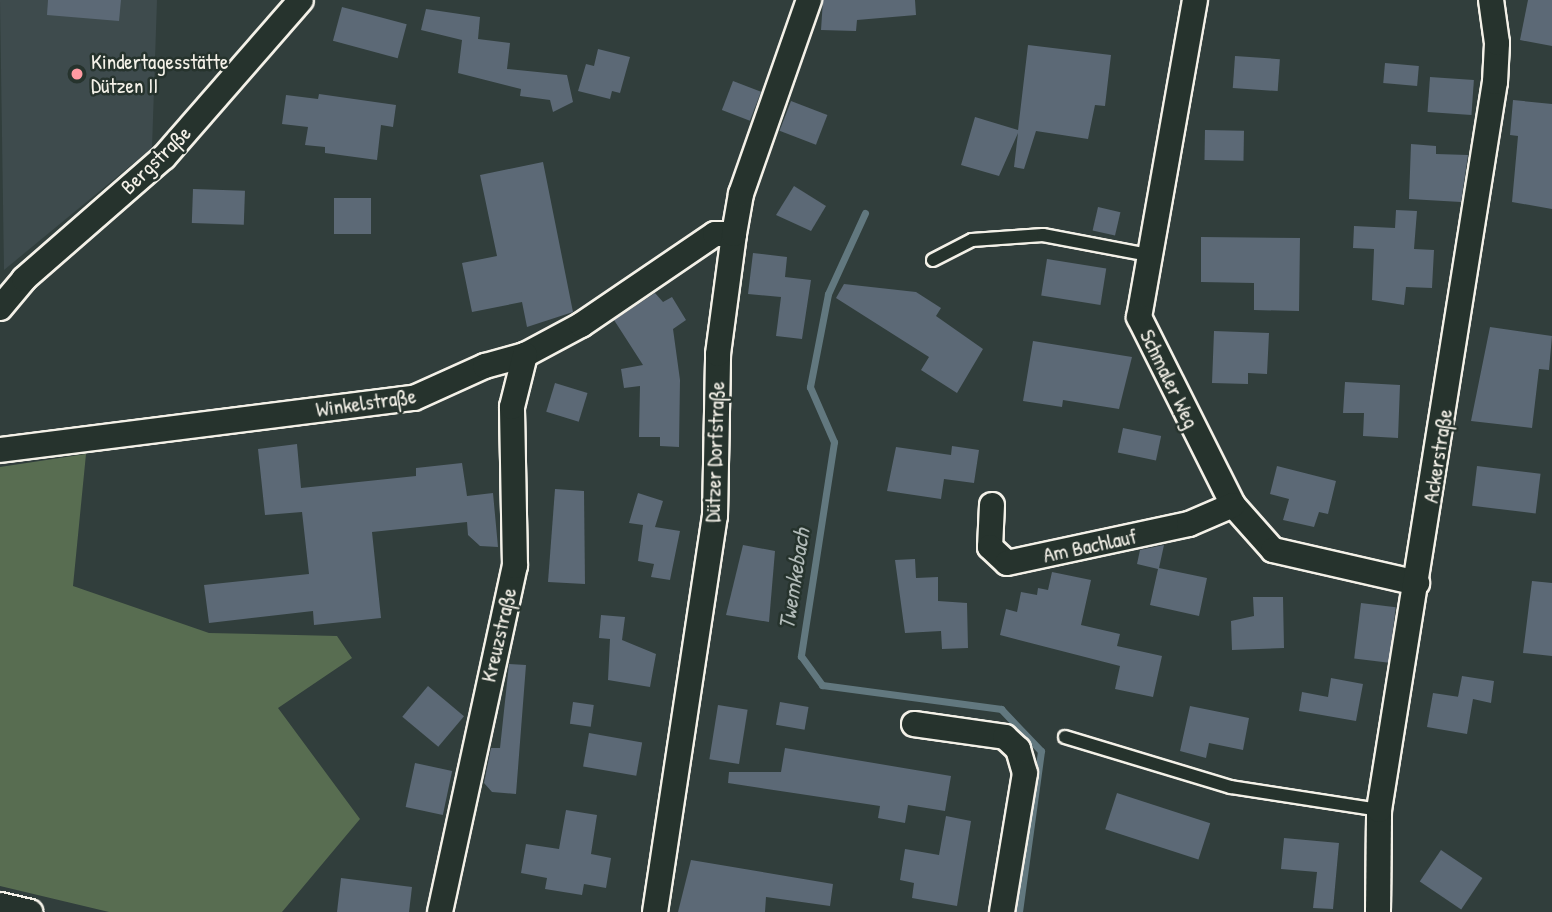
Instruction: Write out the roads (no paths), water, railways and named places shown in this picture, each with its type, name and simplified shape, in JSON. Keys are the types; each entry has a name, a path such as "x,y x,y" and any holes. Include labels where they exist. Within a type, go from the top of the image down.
{"street":[{"name":"Bergstraße","path":"1,303 164,157 301,0"},
{"name":"Dützer Dorfstraße","path":"655,912 715,516 718,354 734,234 741,194 809,0"},
{"name":"Schmaler Weg","path":"1195,0 1139,317 1233,505 1273,550 1416,583"},
{"name":"Ackerstraße","path":"1378,912 1379,810 1494,94 1497,43 1491,0"},
{"name":"Winkelstraße","path":"0,450 414,398 485,366 525,355 581,325 715,234 734,234"},
{"name":"Kreuzstraße","path":"440,912 515,566 512,407 525,355"},
{"name":"Am Bachlauf","path":"992,505 990,547 1007,563 1189,524 1233,505"},
{"path":"914,723 1005,737 1018,749 1025,773 1002,912"},
{"path":"0,905 30,912"}],"lane":[{"path":"933,260 972,240 1043,235 1149,255"},
{"path":"1065,737 1231,787 1379,810"}],"waterway":[{"name":"Twemkebach","path":"865,213 828,294 810,387 834,442 801,656 822,685 1001,709 1041,751 1019,912"}],"place":[{"name":"Kindertagesstätte Dützen II","path":"77,74"}]}
